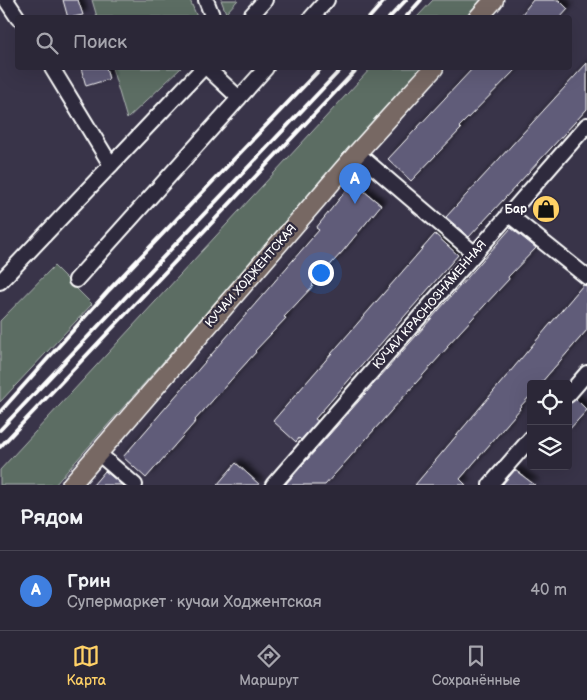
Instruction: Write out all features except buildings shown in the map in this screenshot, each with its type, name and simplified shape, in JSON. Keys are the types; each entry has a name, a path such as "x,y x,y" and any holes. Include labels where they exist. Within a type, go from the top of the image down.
{"main road":[{"path":"481,15 494,0"},
{"name":"КУЧАИ ХОДЖЕНТСКАЯ","path":"70,485 357,153 432,70"}],"street":[{"path":"6,0 16,15"},
{"path":"206,0 212,15"},
{"path":"252,15 265,0"},
{"path":"314,15 327,0"},
{"path":"53,70 111,165"},
{"path":"0,282 203,70"},
{"path":"207,70 239,98"},
{"path":"76,280 264,70"},
{"name":"КУЧАИ КРАСНОЗНАМЕННАЯ","path":"273,485 587,124"},
{"path":"357,153 474,253"},
{"path":"508,214 587,277"},
{"path":"572,390 587,373"},
{"path":"490,485 527,443"},
{"path":"98,453 134,485"}],"green space":[{"path":"92,0 190,0 196,15 96,15"},
{"path":"221,0 238,0 226,13"},
{"path":"433,0 481,0 467,15 419,15"},
{"path":"113,70 179,70 127,119"},
{"path":"369,70 419,70 55,485 0,485 0,470"},
{"path":"54,266 92,304 0,402 0,321"}],"railway":[{"path":"372,15 385,0"},
{"path":"392,15 406,0"},
{"path":"408,15 421,0"},
{"path":"0,412 109,290 319,70"},
{"path":"0,430 340,70"},
{"path":"0,447 356,70"}],"place":[{"name":"Грин","path":"355,204"},
{"name":"Бар","path":"546,209"}]}
